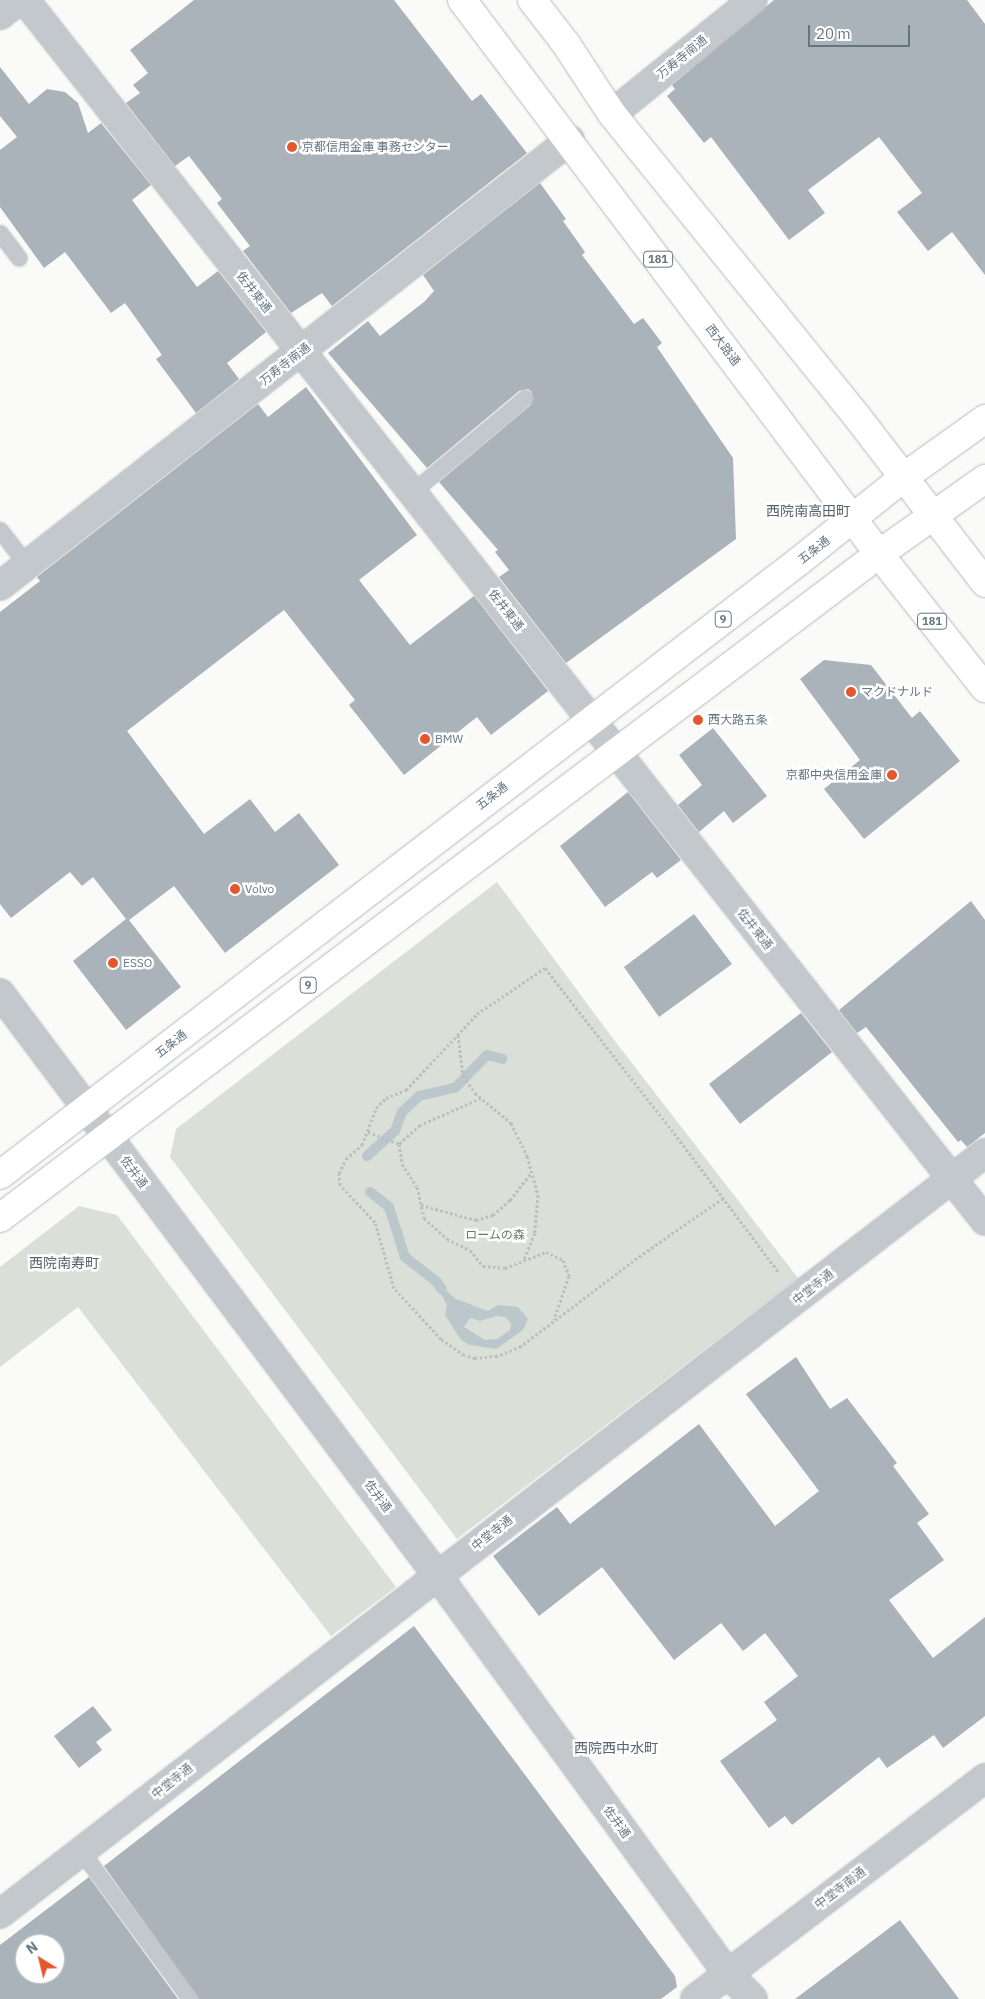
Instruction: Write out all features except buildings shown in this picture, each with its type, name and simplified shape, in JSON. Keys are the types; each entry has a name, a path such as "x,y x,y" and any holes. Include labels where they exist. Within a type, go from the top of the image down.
{"main road":[{"name":"西大路通","path":"462,0 570,140 853,519 985,688"},
{"path":"532,0 566,44 612,114 904,477 985,583"},
{"name":"五条通","path":"0,1175 591,718 853,519 904,477 985,418"},
{"name":"9","path":"0,1218 880,554 985,479"}],"street":[{"path":"0,15 19,0"},
{"name":"佐井東通","path":"24,0 985,1220"},
{"name":"万寿寺南通","path":"612,114 753,0"},
{"name":"万寿寺南通","path":"0,586 570,140"},
{"name":"佐井通","path":"0,993 437,1575 728,1974 753,1999"},
{"name":"中堂寺通","path":"0,1914 985,1154"},
{"name":"中堂寺南通","path":"695,1999 985,1778"}],"lane":[{"path":"0,233 19,258"},
{"path":"412,492 525,398"},
{"path":"0,530 27,565"},
{"path":"80,1851 190,1999"}],"path":[{"path":"723,1198 520,1346 497,1356 475,1358 464,1355 441,1339 394,1288 375,1222 340,1185 339,1173 346,1159 362,1144 376,1108 386,1098 406,1090 420,1079 477,1014 545,968 723,1198 762,1251"},
{"path":"458,1035 463,1076 481,1098 511,1123 532,1172 538,1195 535,1233 523,1262"},
{"path":"399,1144 420,1125 481,1098"},
{"path":"368,1132 399,1144"},
{"path":"399,1144 402,1164 417,1187 424,1218 447,1239 470,1250 483,1266 505,1268 546,1252 563,1260 569,1276 554,1320"},
{"path":"421,1205 476,1220 492,1215 510,1200 532,1172"}],"green space":[{"name":"ロームの森","path":"497,882 611,1036 798,1278 457,1539 170,1157 176,1129"},
{"path":"79,1206 117,1215 396,1587 331,1636 78,1307 0,1367 0,1267"}],"shaded area":[{"path":"444,1289 456,1299 488,1311 498,1305 518,1307 528,1319 523,1330 496,1349 470,1345 461,1340 445,1315 447,1305 440,1292","holes":["497,1316 505,1317 511,1323 510,1330 497,1339 485,1340 464,1327 470,1318 480,1321"]}],"waterway":[{"path":"367,1156 395,1131 402,1112 419,1096 455,1088 487,1055 503,1059"},
{"path":"370,1192 389,1207 405,1257 437,1282 442,1290"}],"place":[{"name":"京都信用金庫 事務センター","path":"292,147"},
{"name":"マクドナルド","path":"851,692"},
{"name":"西大路五条","path":"698,720"},
{"name":"BMW","path":"425,739"},
{"name":"京都中央信用金庫","path":"892,775"},
{"name":"Volvo","path":"235,889"},
{"name":"ESSO","path":"113,963"}],"district":[{"name":"西院南高田町","path":"808,511"},
{"name":"西院南寿町","path":"64,1263"},
{"name":"西院西中水町","path":"616,1748"}]}
